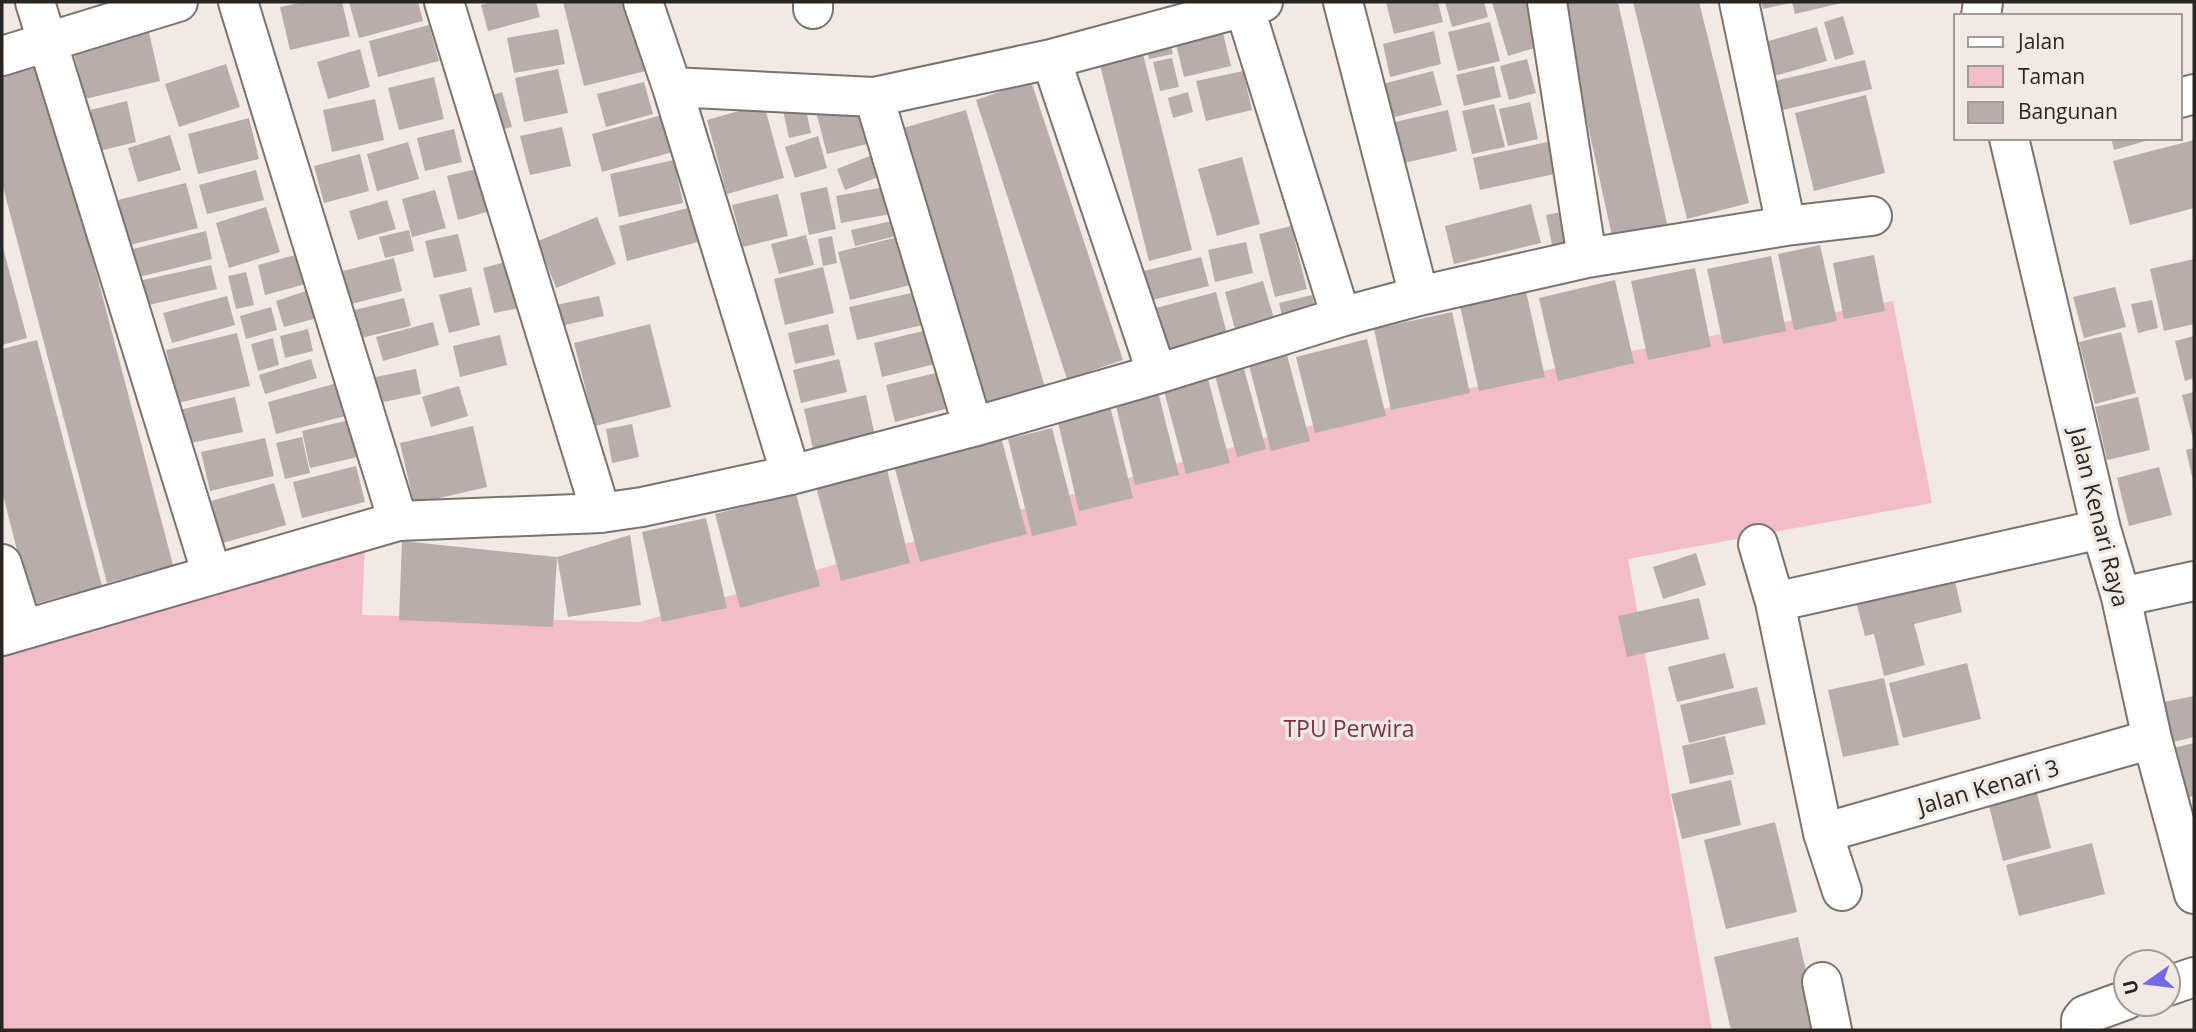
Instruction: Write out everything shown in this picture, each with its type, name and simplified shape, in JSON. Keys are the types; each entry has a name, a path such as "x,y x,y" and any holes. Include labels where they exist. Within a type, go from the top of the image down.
{"street":[{"path":"2,5 12,2"},
{"path":"35,2 212,575"},
{"path":"2,56 178,2"},
{"path":"238,2 398,521"},
{"path":"444,2 601,513"},
{"path":"643,2 672,87 791,475"},
{"path":"1343,2 1419,296"},
{"path":"1547,2 1587,258"},
{"path":"1739,2 1786,226"},
{"path":"672,87 874,97 1051,59 1254,4 1341,317"},
{"path":"1051,59 1157,374"},
{"path":"874,97 973,427"},
{"name":"Jalan Kenari Raya","path":"2009,140 2101,529 2121,597 2152,739 2194,894"},
{"path":"2,564 13,633 398,521 601,513 642,506 791,475 973,427 1419,296 1587,258 1786,226 1872,216"},
{"path":"1775,601 2101,529"},
{"path":"1758,544 1775,601 1824,833 1842,891"},
{"path":"2121,597 2194,581"},
{"name":"Jalan Kenari 3","path":"1824,833 2152,739"},
{"path":"1822,982 1832,1030"},
{"path":"2081,1030 2084,1015 2112,1005"}],"green space":[{"name":"TPU Perwira","path":"1893,301 1932,503 1628,559 1712,1030 2,1030 2,633 366,515 362,615 640,622 1277,434 1606,356"}],"building":[{"path":"304,2 342,2 350,36 290,50 280,7"},
{"path":"349,2 418,2 423,21 359,38"},
{"path":"491,2 536,2 540,17 488,31 481,5"},
{"path":"563,2 628,2 646,71 584,86"},
{"path":"1386,2 1438,2 1443,22 1394,34"},
{"path":"1445,2 1484,2 1488,17 1452,27"},
{"path":"1492,2 1527,2 1541,46 1508,56"},
{"path":"1561,2 1618,2 1667,224 1612,236"},
{"path":"1633,2 1699,2 1749,203 1687,219"},
{"path":"1761,2 1791,2 1791,3 1763,9"},
{"path":"1792,2 1841,2 1841,3 1795,14"},
{"path":"1843,16 1854,54 1835,60 1824,22"},
{"path":"1490,22 1500,61 1458,71 1448,32"},
{"path":"429,25 439,61 378,77 369,41"},
{"path":"1817,27 1827,61 1767,78 1758,44"},
{"path":"148,28 160,81 85,99 72,46"},
{"path":"558,29 565,64 514,73 507,38"},
{"path":"1222,29 1231,66 1184,77 1175,40"},
{"path":"1434,31 1441,64 1390,77 1383,44"},
{"path":"1168,35 1173,54 1149,59 1145,40"},
{"path":"360,49 370,87 328,99 317,62"},
{"path":"1143,54 1192,250 1149,261 1100,65"},
{"path":"1172,58 1179,87 1160,91 1153,62"},
{"path":"1527,59 1536,93 1509,100 1500,66"},
{"path":"1865,60 1872,89 1778,111 1771,82"},
{"path":"226,64 240,107 179,127 165,84"},
{"path":"42,66 173,565 107,583 2,183 2,76"},
{"path":"1494,66 1501,97 1464,106 1456,75"},
{"path":"558,69 568,113 524,122 515,78"},
{"path":"1243,71 1252,110 1206,121 1196,81"},
{"path":"1433,71 1442,105 1383,120 1375,86"},
{"path":"434,77 444,119 399,130 388,88"},
{"path":"1031,81 1123,360 1067,379 976,100"},
{"path":"644,82 653,114 606,127 597,94"},
{"path":"502,92 512,127 491,132 482,99"},
{"path":"1188,92 1193,112 1173,118 1168,98"},
{"path":"1866,95 1885,173 1814,191 1795,113"},
{"path":"375,99 384,140 332,152 323,110"},
{"path":"859,100 871,143 827,154 816,112"},
{"path":"127,101 136,142 99,151 90,110"},
{"path":"804,101 811,133 789,138 782,106"},
{"path":"1530,102 1538,139 1508,146 1499,109"},
{"path":"764,104 784,178 727,194 707,120"},
{"path":"1494,104 1505,147 1472,154 1462,111"},
{"path":"966,110 1046,391 976,411 896,130"},
{"path":"1448,110 1457,151 1395,165 1386,124"},
{"path":"666,114 676,151 602,172 592,134"},
{"path":"249,118 259,159 198,174 188,134"},
{"path":"562,127 571,166 530,175 520,136"},
{"path":"454,129 462,162 425,171 417,138"},
{"path":"170,135 181,170 138,182 128,148"},
{"path":"818,136 827,168 795,178 785,147"},
{"path":"2112,140 2149,140 2114,150"},
{"path":"2194,140 2194,208 2130,225 2113,161"},
{"path":"1552,141 1559,173 1480,190 1473,158"},
{"path":"408,142 419,179 377,191 367,154"},
{"path":"360,154 369,191 324,203 314,166"},
{"path":"875,154 883,175 845,190 837,169"},
{"path":"1242,157 1260,224 1217,236 1198,169"},
{"path":"674,160 683,203 619,217 610,174"},
{"path":"484,167 494,210 458,220 447,176"},
{"path":"256,170 264,200 207,214 199,185"},
{"path":"186,183 198,228 130,245 118,200"},
{"path":"827,187 836,229 809,235 800,193"},
{"path":"885,187 890,214 841,223 836,196"},
{"path":"435,190 446,228 412,237 402,199"},
{"path":"778,194 788,236 743,247 732,205"},
{"path":"387,200 396,229 358,240 349,211"},
{"path":"1531,204 1541,243 1454,264 1445,226"},
{"path":"266,207 280,252 229,268 216,223"},
{"path":"688,208 698,242 627,261 619,226"},
{"path":"1567,211 1575,246 1553,250 1546,215"},
{"path":"597,217 616,264 556,288 538,241"},
{"path":"892,221 896,236 855,246 851,230"},
{"path":"1291,226 1307,289 1275,297 1259,234"},
{"path":"409,230 414,251 385,258 379,237"},
{"path":"206,231 212,259 139,277 133,249"},
{"path":"458,234 467,271 434,278 425,241"},
{"path":"806,235 814,265 779,274 771,244"},
{"path":"832,236 837,263 823,266 818,239"},
{"path":"902,236 914,284 850,300 838,252"},
{"path":"1246,242 1253,273 1215,282 1208,250"},
{"path":"2,244 27,338 2,345"},
{"path":"1820,245 1837,321 1794,330 1778,254"},
{"path":"306,252 313,282 265,295 258,265"},
{"path":"1874,255 1885,311 1844,319 1833,263"},
{"path":"1771,256 1786,331 1723,344 1707,269"},
{"path":"1201,257 1209,286 1152,300 1144,271"},
{"path":"394,258 402,291 351,304 343,271"},
{"path":"2194,259 2194,324 2164,331 2150,269"},
{"path":"509,261 519,308 494,313 483,268"},
{"path":"211,265 217,289 149,305 143,280"},
{"path":"823,267 834,313 785,325 774,279"},
{"path":"1695,268 1711,347 1648,360 1631,281"},
{"path":"246,272 254,305 236,309 228,276"},
{"path":"1615,280 1634,363 1558,381 1539,298"},
{"path":"1263,281 1275,322 1236,333 1225,292"},
{"path":"471,287 480,325 449,333 439,295"},
{"path":"2115,287 2126,327 2084,338 2073,297"},
{"path":"309,290 317,318 284,327 276,301"},
{"path":"1526,291 1545,377 1479,391 1460,306"},
{"path":"916,292 923,325 857,340 849,307"},
{"path":"1216,292 1227,334 1167,351 1156,308"},
{"path":"1312,295 1318,320 1285,328 1279,303"},
{"path":"227,296 235,325 172,343 163,313"},
{"path":"599,296 604,316 561,326 556,305"},
{"path":"404,298 411,326 361,338 355,310"},
{"path":"2152,300 2158,328 2138,333 2131,304"},
{"path":"271,307 277,330 246,339 240,316"},
{"path":"1452,312 1470,393 1391,410 1374,329"},
{"path":"433,322 439,345 383,361 376,337"},
{"path":"650,324 671,407 595,426 574,343"},
{"path":"828,324 835,355 795,364 788,333"},
{"path":"308,329 313,351 285,358 280,336"},
{"path":"931,329 939,363 882,377 874,343"},
{"path":"2121,332 2136,393 2095,404 2079,342"},
{"path":"237,333 250,386 178,403 166,350"},
{"path":"500,335 507,365 460,377 453,346"},
{"path":"2194,336 2194,378 2185,381 2175,341"},
{"path":"273,338 279,365 258,371 251,344"},
{"path":"1367,339 1386,416 1315,433 1296,357"},
{"path":"37,340 102,586 31,605 2,491 2,349"},
{"path":"1287,355 1310,441 1271,451 1249,365"},
{"path":"311,359 317,378 265,394 259,375"},
{"path":"839,359 847,392 801,403 793,370"},
{"path":"1243,365 1266,449 1237,457 1214,372"},
{"path":"416,369 421,394 370,405 365,379"},
{"path":"940,372 949,408 895,422 886,385"},
{"path":"1207,375 1230,463 1186,474 1163,387"},
{"path":"341,382 349,415 276,434 268,402"},
{"path":"459,386 468,416 431,427 422,397"},
{"path":"1158,392 1179,475 1135,485 1115,402"},
{"path":"2194,392 2194,439 2193,439 2182,395"},
{"path":"866,395 875,436 813,449 804,409"},
{"path":"235,397 243,432 186,444 179,410"},
{"path":"2138,397 2150,450 2107,460 2095,407"},
{"path":"1109,402 1133,498 1079,511 1056,414"},
{"path":"354,419 362,456 310,468 302,431"},
{"path":"632,424 639,457 612,463 606,429"},
{"path":"473,426 487,487 414,504 400,443"},
{"path":"1052,428 1077,525 1032,536 1008,439"},
{"path":"302,437 310,473 285,479 276,443"},
{"path":"1001,437 1027,534 920,562 894,465"},
{"path":"265,438 274,476 210,491 201,452"},
{"path":"2194,448 2194,481 2193,481 2186,450"},
{"path":"885,461 910,563 841,581 814,479"},
{"path":"356,466 365,502 302,518 293,482"},
{"path":"2159,467 2172,515 2129,526 2117,478"},
{"path":"274,483 286,525 223,543 211,501"},
{"path":"796,493 820,586 740,608 715,514"},
{"path":"706,518 727,608 662,622 642,532"},
{"path":"630,535 641,605 568,617 557,557"},
{"path":"402,541 557,557 553,627 399,620"},
{"path":"1696,553 1706,585 1663,599 1653,567"},
{"path":"1955,581 1962,612 1914,624 1925,665 1884,676 1874,634 1865,636 1857,605"},
{"path":"1699,598 1709,639 1627,657 1618,616"},
{"path":"1725,653 1734,688 1677,702 1668,667"},
{"path":"1967,663 1981,719 1903,738 1889,683"},
{"path":"1884,678 1899,745 1843,757 1828,690"},
{"path":"1757,687 1766,724 1689,743 1680,705"},
{"path":"2194,696 2194,737 2173,742 2164,702"},
{"path":"1725,736 1734,774 1690,784 1682,746"},
{"path":"2194,743 2194,796 2176,801 2164,750"},
{"path":"1731,780 1741,825 1682,839 1671,794"},
{"path":"2037,793 2051,848 2003,861 1989,806"},
{"path":"1775,822 1797,912 1726,929 1704,840"},
{"path":"2092,843 2105,894 2019,916 2006,865"},
{"path":"1798,937 1820,1030 1731,1030 1714,957"}]}
